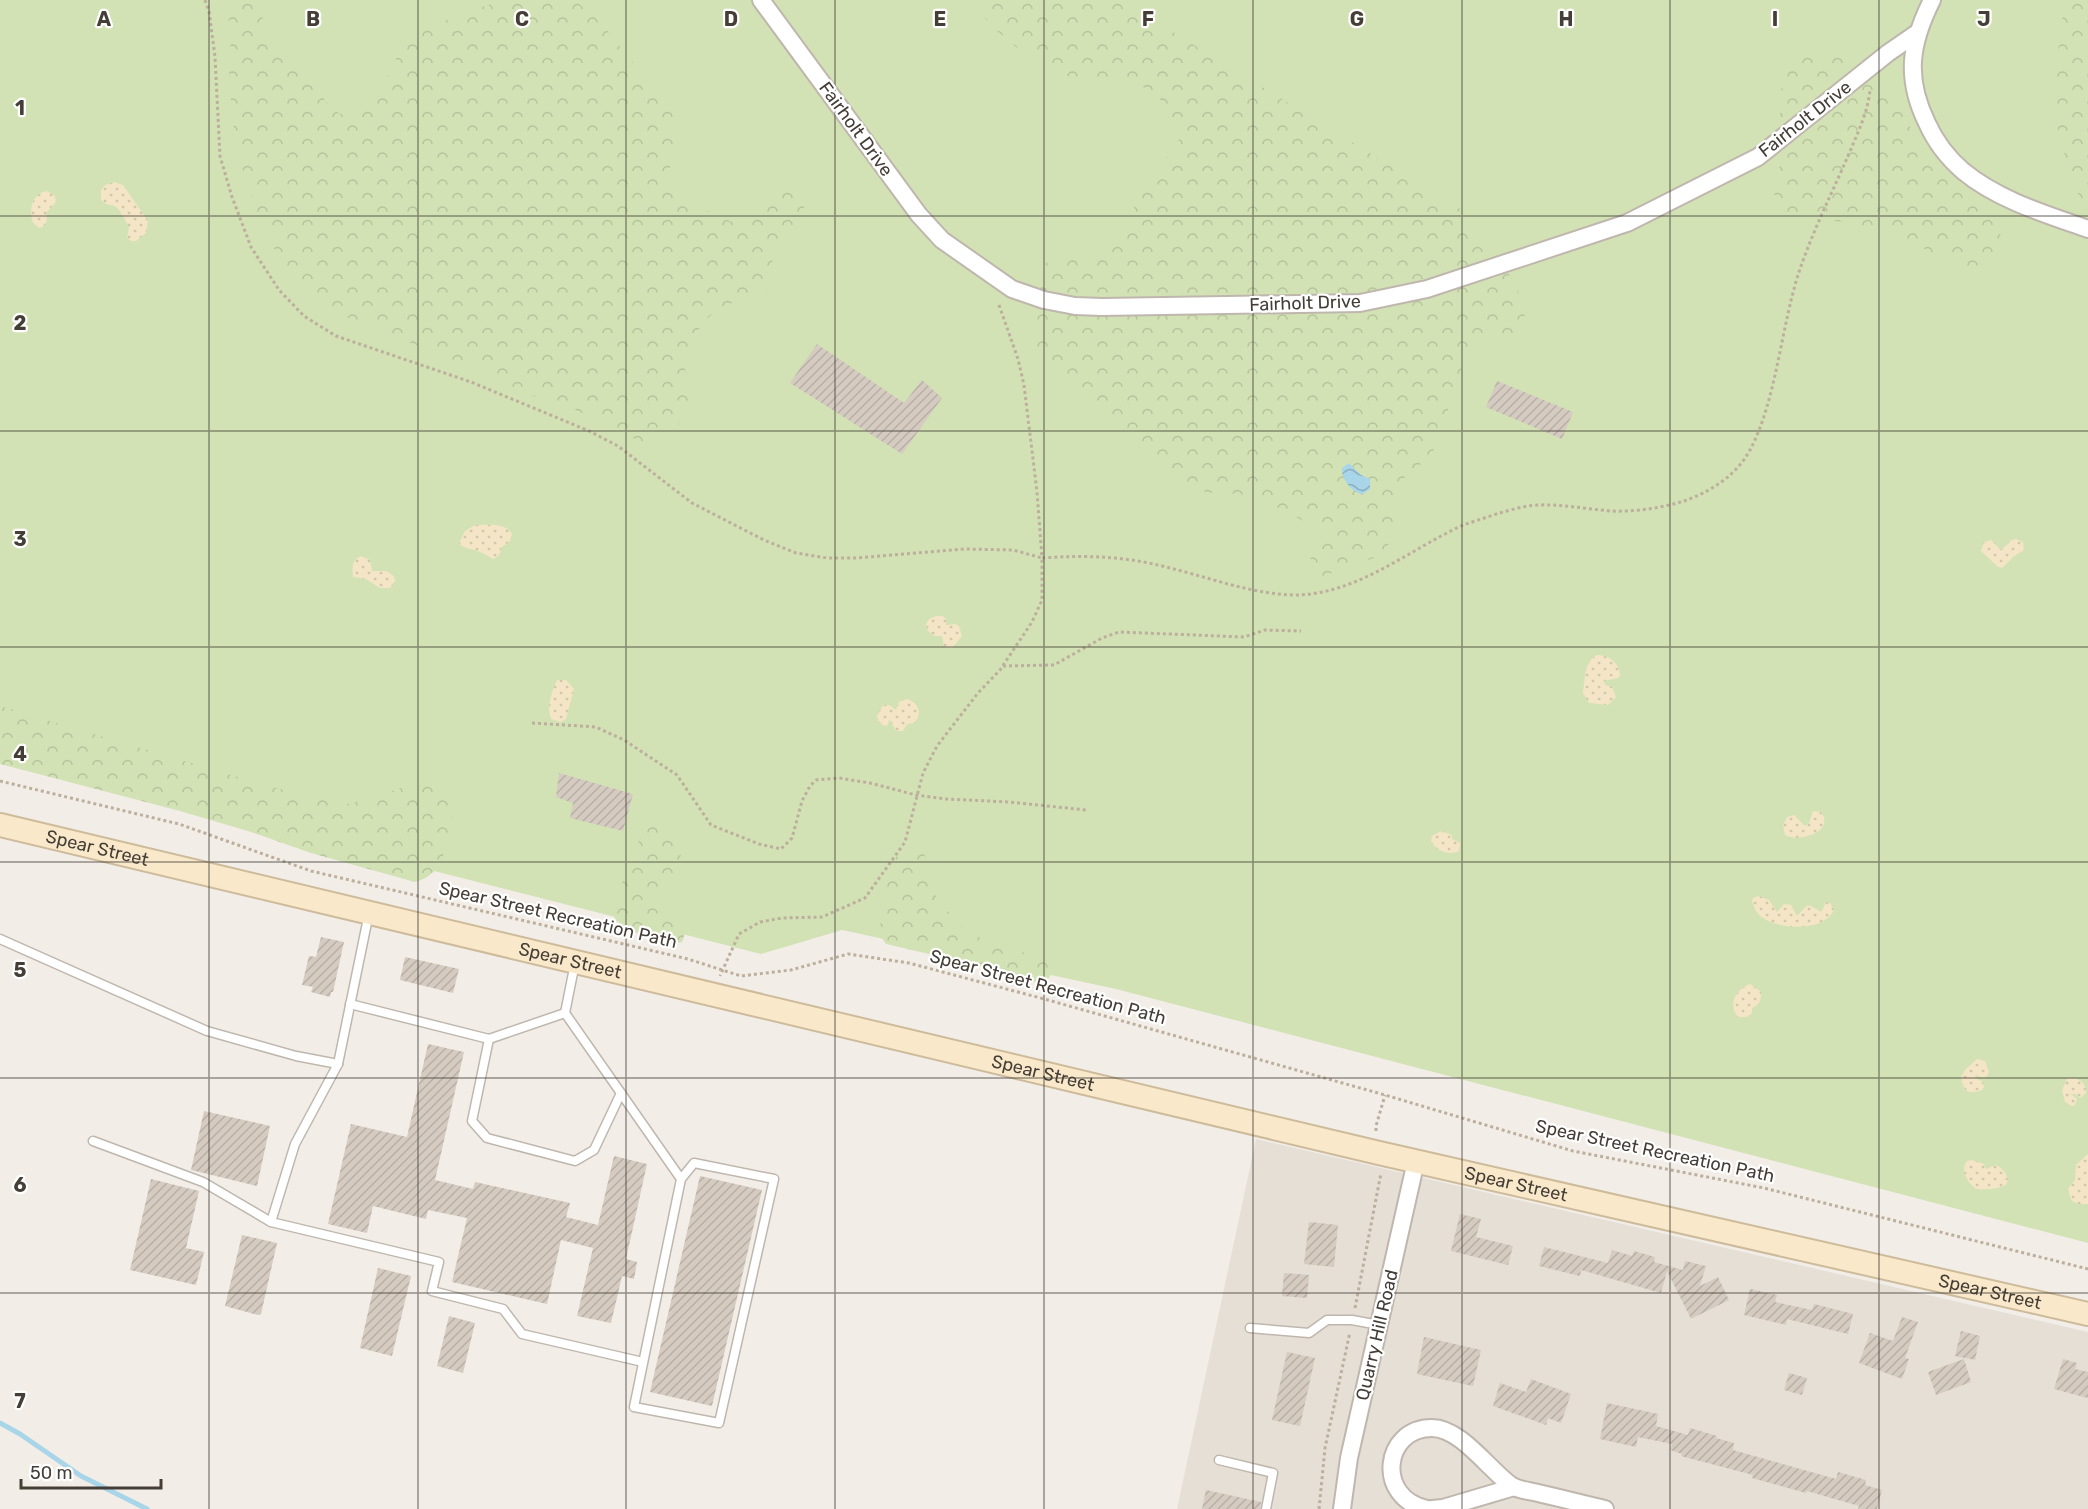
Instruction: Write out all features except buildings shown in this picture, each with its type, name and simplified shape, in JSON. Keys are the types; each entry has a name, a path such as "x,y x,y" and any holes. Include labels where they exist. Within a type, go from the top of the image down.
{"main road":[{"name":"Spear Street","path":"0,825 1379,1153 2088,1314"}],"street":[{"name":"Fairholt Drive","path":"761,0 919,215 942,240 1012,289 1044,300 1075,306 1360,303 1427,289 1627,223 1718,178 1758,157 1874,64 1917,33"},
{"path":"1932,0 1917,33 1912,72 1915,93 1929,129 1950,159 1962,171 1994,191 2040,212 2088,229"},
{"name":"Quarry Hill Road","path":"1342,1509 1350,1458 1416,1161"},
{"path":"1427,1509 1417,1507 1397,1491 1392,1480 1391,1467 1400,1443 1409,1435 1433,1428 1447,1431 1459,1439 1514,1487 1605,1509"},
{"path":"1432,1509 1443,1508 1514,1487"}],"lane":[{"path":"271,1222 295,1144 338,1064 369,913"},
{"path":"0,939 207,1031 296,1056 338,1064"},
{"path":"576,963 566,1013 681,1179"},
{"path":"350,1004 489,1039 566,1013"},
{"path":"489,1039 472,1121 487,1138 575,1161 594,1150 621,1093"},
{"path":"93,1141 203,1182 271,1222 439,1262 432,1292 503,1309 522,1334 643,1362"},
{"path":"694,1163 774,1179 719,1423 634,1407 681,1179 694,1163"},
{"path":"1250,1328 1309,1333 1327,1320 1352,1320 1379,1324"},
{"path":"1219,1460 1273,1473 1266,1509"}],"path":[{"path":"205,0 209,11 215,57 220,156 232,197 251,247 279,290 304,316 336,336 471,382 589,431 618,446 692,503 764,540 796,553 827,558 856,558 965,549 1012,550 1042,558 1088,555 1114,557 1151,563 1235,585 1293,595 1318,593 1375,573 1463,525 1517,508 1537,505 1613,511 1660,508 1705,492 1727,478 1739,467 1756,438 1798,274 1812,236 1865,115 1874,64"},
{"path":"714,996 722,970 739,934 760,922 782,918 822,918 865,898 905,842 923,772 937,746 1002,666 1032,622 1042,600 1042,558 1024,385 1018,359 999,305"},
{"path":"1002,666 1054,665 1119,632 1244,637 1265,630 1300,631"},
{"path":"532,723 596,727 624,740 677,775 711,825 759,844 781,849 792,838 802,801 816,780 839,778 916,795 1086,810"},
{"name":"Spear Street Recreation Path","path":"0,781 178,824 310,871 688,959 741,976 781,971 848,954 909,963 1385,1095 1573,1151 1764,1188 2088,1269"},
{"path":"1319,1509 1325,1448 1381,1177 1376,1126 1385,1095"}],"shaded area":[{"path":"1256,1139 2088,1332 2088,1509 1177,1509"}],"green space":[{"path":"0,0 2088,0 2088,1243 1116,989 842,930 761,954 308,839 0,743"},
{"path":"225,0 258,0 266,26 280,50 312,82 335,111 348,115 365,108 372,101 403,48 411,40 436,25 466,12 506,1 570,0 578,3 600,22 670,108 677,130 669,173 687,198 723,218 748,226 788,188 802,193 806,203 799,218 781,237 776,248 767,293 756,299 732,303 713,313 690,342 684,357 684,366 692,385 693,395 686,414 677,426 666,435 645,444 576,410 528,394 467,365 341,315 316,300 285,272 261,221 236,151 229,80 231,33"},
{"path":"970,0 1126,0 1137,10 1459,208 1496,255 1513,281 1524,307 1522,335 1502,340 1483,339 1471,349 1449,403 1445,432 1429,457 1404,478 1398,496 1393,537 1382,555 1324,576 1307,570 1318,540 1319,529 1256,496 1208,493 1182,481 1038,362 1026,288 1047,262 1100,252 1118,236 1139,199 1180,138 1163,102 1147,89 1124,82 1080,80 1045,66 1004,37"},
{"path":"2065,0 2088,0 2086,52 2088,58 2088,210 2083,205 2070,175 2056,122 2055,74"},
{"path":"1807,54 1840,58 1879,77 1896,93 1905,118 1930,163 2000,225 2001,247 1984,272 1968,274 1916,244 1881,230 1849,222 1812,220 1789,213 1774,194 1782,155 1779,95 1791,66"},
{"path":"0,706 268,786 347,804 377,797 408,785 430,785 446,794 454,811 444,854 433,872 415,882 311,853 180,811 0,764"},
{"path":"657,818 672,827 683,845 679,863 660,898 666,914 684,931 682,942 657,941 615,920 613,908 634,852 645,828"},
{"path":"909,845 923,852 930,866 936,896 957,923 996,948 1022,952 1050,964 1053,972 1046,982 1032,982 972,964 886,944 879,934 885,884 892,863"}],"sand":[{"path":"114,182 123,185 148,221 146,233 136,241 127,238 129,227 119,210 101,200 101,190 105,185"},
{"path":"47,191 55,196 56,202 46,213 45,224 39,228 33,223 32,203 38,195"},
{"path":"475,525 501,526 512,534 510,541 493,559 466,548 459,543 465,531"},
{"path":"2016,539 2023,542 2024,550 2002,568 1981,551 1984,542 1991,540 2001,550"},
{"path":"361,556 370,560 372,571 386,571 394,576 395,581 390,588 380,588 366,579 353,577 353,565 355,560"},
{"path":"943,616 946,619 946,625 959,626 962,636 952,648 944,646 942,636 935,636 928,631 926,624 929,619"},
{"path":"1597,655 1610,658 1620,672 1618,678 1604,681 1605,685 1612,687 1616,697 1608,705 1589,703 1583,693 1587,666"},
{"path":"557,680 566,680 574,689 566,719 561,722 551,719 549,709"},
{"path":"907,699 918,709 917,720 914,723 907,724 903,731 896,731 891,721 889,720 888,725 884,726 879,722 877,716 883,705 889,705 896,710 899,702"},
{"path":"1813,811 1821,812 1824,819 1824,825 1820,830 1806,837 1785,835 1783,825 1787,817 1794,815 1805,826 1809,823"},
{"path":"1441,831 1452,835 1452,839 1460,843 1459,851 1447,853 1433,845 1432,836"},
{"path":"1759,896 1769,900 1777,912 1784,904 1791,905 1797,916 1808,906 1821,912 1826,902 1830,903 1834,910 1821,922 1790,927 1771,922 1757,913 1752,901 1753,898"},
{"path":"1750,984 1761,992 1760,1000 1747,1017 1738,1017 1733,1002 1740,990"},
{"path":"1977,1059 1985,1061 1989,1072 1983,1078 1976,1075 1975,1078 1982,1081 1984,1087 1982,1090 1970,1092 1965,1089 1961,1077"},
{"path":"2074,1078 2083,1083 2086,1093 2080,1098 2071,1094 2077,1099 2075,1105 2072,1106 2065,1102 2062,1090 2067,1079"},
{"path":"2088,1154 2088,1204 2078,1204 2071,1200 2068,1189 2075,1180 2076,1165"},
{"path":"1972,1160 1984,1164 1986,1169 1996,1165 1999,1167 2008,1179 2005,1185 1999,1188 1976,1189 1965,1173 1966,1161"}],"water":[{"path":"1349,463 1361,475 1370,479 1370,489 1363,494 1351,488 1343,477 1342,468"}],"waterway":[{"path":"0,1423 81,1476 147,1509"}]}
